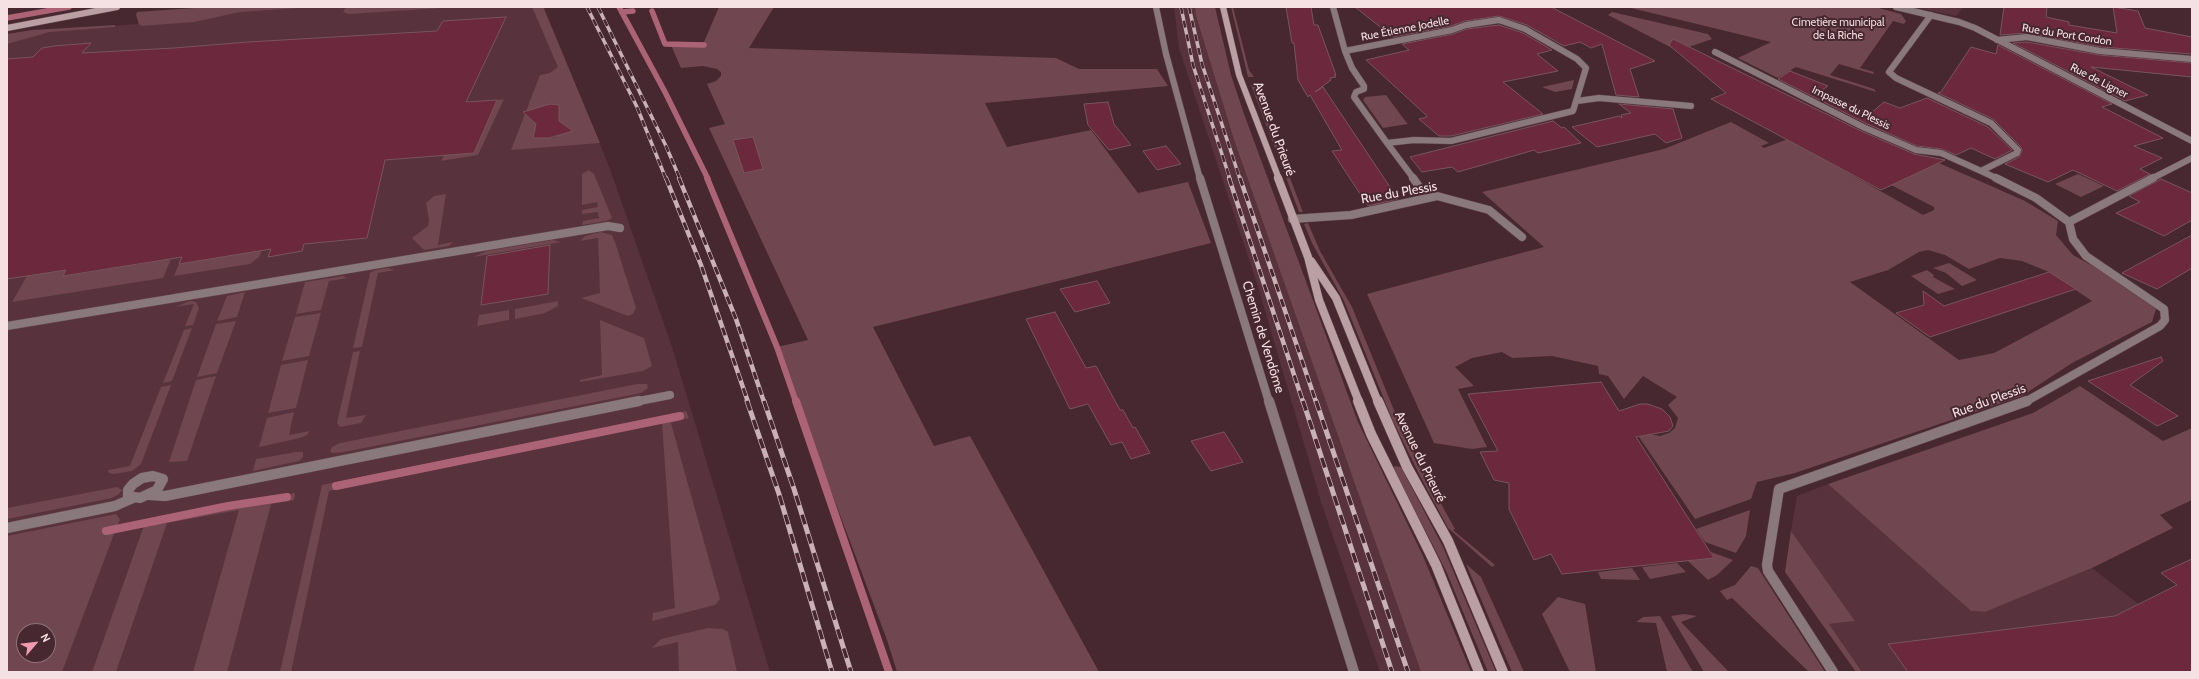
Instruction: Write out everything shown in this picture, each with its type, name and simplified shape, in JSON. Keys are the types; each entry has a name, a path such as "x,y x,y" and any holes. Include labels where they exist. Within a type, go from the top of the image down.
{"street":[{"path":"7,28 117,7"},
{"name":"Chemin de Vendôme","path":"1156,7 1166,54 1202,187 1354,672"},
{"name":"Avenue du Prieuré","path":"1223,7 1239,75 1292,219 1308,257 1319,300 1371,434 1436,565 1479,672"},
{"name":"Rue Étienne Jodelle","path":"1333,7 1346,51 1356,75 1364,86 1364,89 1356,92 1354,97 1418,185"},
{"path":"1896,7 1959,22 1997,40"},
{"path":"1931,15 1889,72 1896,78 1986,120 2017,147 2017,153 1981,171"},
{"name":"Rue Étienne Jodelle","path":"1346,51 1452,30 1492,20 1505,21 1525,29 1585,65 1586,68 1577,101"},
{"name":"Rue du Port Cordon","path":"1997,40 2027,37 2100,51 2192,59"},
{"name":"Rue de Ligner","path":"1997,40 2192,141"},
{"name":"Impasse du Plessis","path":"1716,52 1863,127 1916,150 1942,153 1981,171 2036,198 2069,222"},
{"path":"1387,143 1414,140 1434,142 1451,141 1573,111 1577,101 1599,98 1691,106"},
{"path":"2069,222 2192,158"},
{"name":"Rue du Plessis","path":"1292,219 1351,215 1438,196 1490,210 1522,237"},
{"name":"Rue du Plessis","path":"1834,672 1768,571 1767,565 1779,489 2020,405 2160,326 2165,320 2166,314 2164,309 2086,256 2072,239 2069,222"},
{"path":"7,326 608,226 620,228"},
{"name":"Avenue du Prieuré","path":"1308,257 1336,298 1391,433 1407,467 1448,541 1503,672"},
{"path":"7,528 115,506 133,498 149,495 165,496 670,395"},
{"path":"133,498 127,493 133,484 149,476 160,477 163,479 162,484 149,495"}],"shaded area":[{"path":"210,7 544,7 610,169 672,347 770,672 20,672 35,663 56,663 56,623 44,623 7,545 7,35 23,32 138,24 137,12"},
{"path":"1174,7 1195,7 1196,16 1234,140 1421,672 1380,672 1322,505 1258,287 1179,48"},
{"path":"1914,7 1964,7 1956,16"},
{"path":"1828,484 1971,611 1985,612 2092,568 2192,645 2192,672 1862,672 1829,624 1855,621 1791,531 1797,496"}],"green space":[{"path":"210,7 313,7 240,12 194,22 142,26 139,24 136,15 137,12"},
{"path":"346,7 457,7 349,14 343,12"},
{"path":"532,7 543,7 600,143 511,150 540,75 550,73 558,67","holes":["536,129 563,133 553,138 541,138 534,135"]},
{"path":"719,7 774,7 749,48 1056,58 1079,69 1157,69 1168,86 985,103 1007,147 1091,130 1138,193 1188,182 1211,243 873,327 934,446 970,436 1099,672 897,672 887,640 777,347 808,340 709,128 725,124 707,84 716,81 721,76 721,72 717,69 703,66 681,68 670,43 704,42"},
{"path":"1195,7 1215,7 1231,75 1244,114 1358,422 1423,556 1471,672 1421,672 1234,140 1196,16"},
{"path":"1231,7 1233,7 1249,70 1254,77 1248,77"},
{"name":"Cimetière municipal de la Riche","path":"1627,7 1875,7 1901,14 1906,21 1904,24 1893,21 1860,68 1874,72 1873,74 1839,64 1830,75 1874,89 1876,92 1796,67 1778,78 1738,58 1771,42"},
{"path":"1612,12 1708,34 1712,39 1683,49 1674,49 1608,15"},
{"path":"115,25 115,27 50,32 7,44 7,34 32,30"},
{"path":"1574,80 1572,89 1555,92 1542,87"},
{"path":"1251,85 1257,85 1257,92 1303,212 1299,212"},
{"path":"1386,95 1408,124 1383,128 1363,100 1365,97"},
{"path":"504,99 478,155 441,161 444,155 474,153 497,100"},
{"path":"1731,122 1769,143 1761,146 1764,148 1788,139 1923,215 1934,210 1934,207 1891,185 1923,156 2025,201 2058,221 2056,235 2073,255 2145,295 2156,309 2152,322 2072,363 2022,396 1795,473 1757,482 1751,499 1695,519 1637,434 1640,432 1660,436 1669,433 1675,428 1678,418 1668,405 1677,397 1643,376 1624,399 1608,376 1599,374 1598,366 1552,356 1512,358 1502,352 1472,358 1455,367 1474,386 1458,389 1487,447 1472,449 1434,443 1367,294 1544,247 1482,192 1664,149","holes":["1928,250 1945,255 1969,269 2000,258 2022,261 2049,272 2092,301 1994,353 1959,360 1850,282 1888,270 1919,252"]},
{"path":"589,170 594,174 612,218 606,221 582,225 583,221 599,218 598,212 582,214 582,210 598,207 597,202 582,205 582,174"},
{"path":"2078,174 2104,186 2081,197 2055,184"},
{"path":"446,194 438,245 453,242 449,246 424,250 412,238 428,226 429,219 426,203 434,196"},
{"path":"1308,223 1320,251 1352,307 1398,420 1424,473 1455,529 1453,530 1495,565 1492,567 1448,528 1419,474 1393,421 1344,301 1312,243 1304,224"},
{"path":"600,232 612,235 615,242 636,308 633,314 628,316 581,298 600,293 598,238 580,241 585,236"},
{"path":"553,240 561,242 473,257 487,251"},
{"path":"262,250 259,257 250,264 174,276 179,264"},
{"path":"171,259 163,278 12,302 27,276 66,270 64,276"},
{"path":"1949,263 1977,280 1962,286 1946,273 1933,268"},
{"path":"388,268 395,270 378,273 362,347 353,348 370,273 375,270"},
{"path":"1927,270 1934,275 1933,277 1955,289 1938,294 1911,276"},
{"path":"343,276 347,278 329,281 321,310 296,314 305,282"},
{"path":"245,292 237,317 217,321 227,296"},
{"path":"190,301 196,302 199,308 193,325 185,326 194,304 175,307"},
{"path":"558,301 558,306 545,313 515,319 515,309"},
{"path":"509,310 509,320 477,326 479,315"},
{"path":"321,313 309,356 282,361 295,317"},
{"path":"600,320 644,338 652,366 643,371 580,382 580,380 602,375"},
{"path":"236,321 217,373 197,377 216,324"},
{"path":"192,328 172,381 163,383 184,330"},
{"path":"360,351 346,418 366,415 361,423 340,427 337,423 353,352"},
{"path":"308,360 296,408 268,413 281,365"},
{"path":"216,376 187,461 169,462 196,380"},
{"path":"637,384 647,384 648,388 641,393 344,452 330,452 332,447 340,443"},
{"path":"171,385 141,464 132,471 114,474 109,473 108,470 130,466 161,387"},
{"path":"2080,386 2163,441 2192,428 2192,500 2160,515 2173,528 2092,568 1985,612 1971,611 1828,484 2033,413"},
{"path":"686,411 689,418 671,423 720,599 715,605 652,621 653,613 675,608 662,423 329,491 291,672 280,672 322,485"},
{"path":"294,412 289,435 310,431 307,435 300,438 259,447 267,418"},
{"path":"303,452 303,457 299,461 253,471 256,459"},
{"path":"1395,466 1401,467 1443,547 1496,672 1488,672 1446,571 1393,468"},
{"path":"117,487 122,490 119,494 112,498 7,519 7,508"},
{"path":"295,493 294,500 271,504 227,672 193,672 239,510 167,523 116,672 92,672 146,520"},
{"path":"1750,510 1746,536 1736,553 1705,542 1696,529"},
{"path":"116,514 120,520 62,672 7,672 7,536"},
{"path":"1791,531 1855,621 1829,624 1862,672 1856,672 1785,572"},
{"path":"1711,552 1733,560 1717,575 1708,580 1688,561 1714,558"},
{"path":"1677,563 1686,572 1650,579 1642,567"},
{"path":"1466,564 1481,577 1524,672 1512,672"},
{"path":"1751,566 1758,568 1825,672 1809,672 1732,598 1727,600 1720,591 1735,585"},
{"path":"1632,568 1640,580 1601,579 1598,572"},
{"path":"1558,597 1585,604 1596,672 1570,672 1542,614"},
{"path":"1684,614 1697,616 1681,622 1729,672 1704,672 1671,616"},
{"path":"1660,616 1693,672 1667,672 1656,623 1636,622 1643,617"},
{"path":"708,628 723,629 728,632 737,672 679,672 678,642 652,648 661,639"}],"building":[{"path":"1286,7 1311,7 1314,25 1318,25 1336,75 1334,75 1336,77 1330,78 1331,80 1315,92 1323,87 1398,199 1368,206 1332,151 1342,150 1310,95 1308,97 1298,80 1294,43 1292,43"},
{"path":"1355,7 1551,7 1655,61 1630,69 1639,97 1616,95 1602,44 1591,48 1580,42 1564,46 1527,25 1499,16 1465,21 1451,26 1393,37"},
{"path":"2004,7 2047,7 2046,17 2069,22 2069,25 2117,33 2113,7 2138,11 2145,28 2192,37 2192,54 2101,47 2028,33 2000,35"},
{"path":"506,17 466,102 497,100 474,153 385,160 367,238 304,244 302,251 268,257 271,249 179,264 182,257 63,276 66,270 7,279 7,59 33,57 42,48 54,46 91,43 82,53 174,48 248,42 437,31 443,21"},
{"path":"1499,25 1523,33 1552,50 1537,54 1558,71 1503,82 1543,114 1451,136 1439,136 1419,119 1427,117 1426,115 1366,60 1409,50 1402,44 1453,34 1467,29"},
{"path":"1673,39 1861,131 1914,154 1945,160 1881,190 1711,99 1726,93 1669,45"},
{"path":"2027,42 2099,55 2192,63 2192,77 2091,67 2148,95 2125,101 2013,43"},
{"path":"1998,45 2112,104 2102,107 2163,138 2134,146 2162,158 2140,169 2150,174 2117,191 2073,170 2048,182 2005,164 2019,157 2022,151 2021,147 1993,119 1938,93 1941,92 1971,47 1996,54"},
{"path":"1790,71 1828,86 1819,92 1871,113 1884,102 1900,108 1927,98 1988,127 2012,150 1995,159 1971,148 1956,155 1942,149 1917,146 1865,123 1778,79"},
{"path":"1108,102 1114,124 1131,145 1109,150 1088,125 1084,104"},
{"path":"550,104 559,105 559,121 573,131 549,138 533,138 536,124 523,112"},
{"path":"1619,104 1673,109 1682,138 1666,143 1655,134 1597,147 1572,127 1619,116 1622,118 1621,115 1631,113"},
{"path":"1553,121 1562,128 1564,127 1581,143 1538,153 1534,150 1458,172 1452,167 1422,172 1410,157"},
{"path":"753,137 763,169 744,173 733,140"},
{"path":"1166,146 1181,164 1157,170 1143,151"},
{"path":"2161,179 2192,193 2192,220 2164,236 2116,213 2140,202 2129,196"},
{"path":"2192,235 2192,268 2157,289 2122,273"},
{"path":"550,245 548,294 481,305 487,256"},
{"path":"2049,272 2076,289 1930,337 1896,313 1924,305 1923,291 1944,306"},
{"path":"1097,281 1110,303 1075,312 1060,289"},
{"path":"1055,312 1086,368 1096,366 1120,410 1123,410 1133,428 1135,427 1150,453 1131,459 1122,442 1111,445 1088,404 1070,409 1026,319"},
{"path":"2161,357 2163,361 2130,385 2178,416 2157,426 2088,381"},
{"path":"1601,382 1619,411 1640,404 1648,404 1662,409 1670,417 1673,426 1669,431 1636,437 1714,558 1562,574 1551,554 1534,560 1509,509 1509,483 1494,480 1480,452 1498,451 1468,394"},
{"path":"1224,432 1243,462 1211,471 1191,441"},
{"path":"2192,559 2192,672 1908,672 1888,644 2115,616 2177,585 2161,573"}],"waterway":[{"path":"7,18 69,7"},
{"path":"619,7 665,92 708,179"},
{"path":"622,12 633,11"},
{"path":"652,11 665,44 704,45"},
{"path":"707,178 777,347 796,402"},
{"path":"796,401 889,672"},
{"path":"336,486 680,416"},
{"path":"106,531 228,506 287,497"}],"railway":[{"path":"587,7 637,107 666,179"},
{"path":"598,7 666,146 680,179"},
{"path":"1181,7 1193,65 1230,179"},
{"path":"1189,7 1202,64 1240,179"},
{"path":"666,178 701,265 748,402"},
{"path":"679,178 736,319 764,402"},
{"path":"1229,178 1303,402"},
{"path":"1240,178 1316,402"},
{"path":"747,401 779,494 832,672"},
{"path":"764,401 794,489 851,672"},
{"path":"1303,401 1392,672"},
{"path":"1316,401 1408,672"}]}
